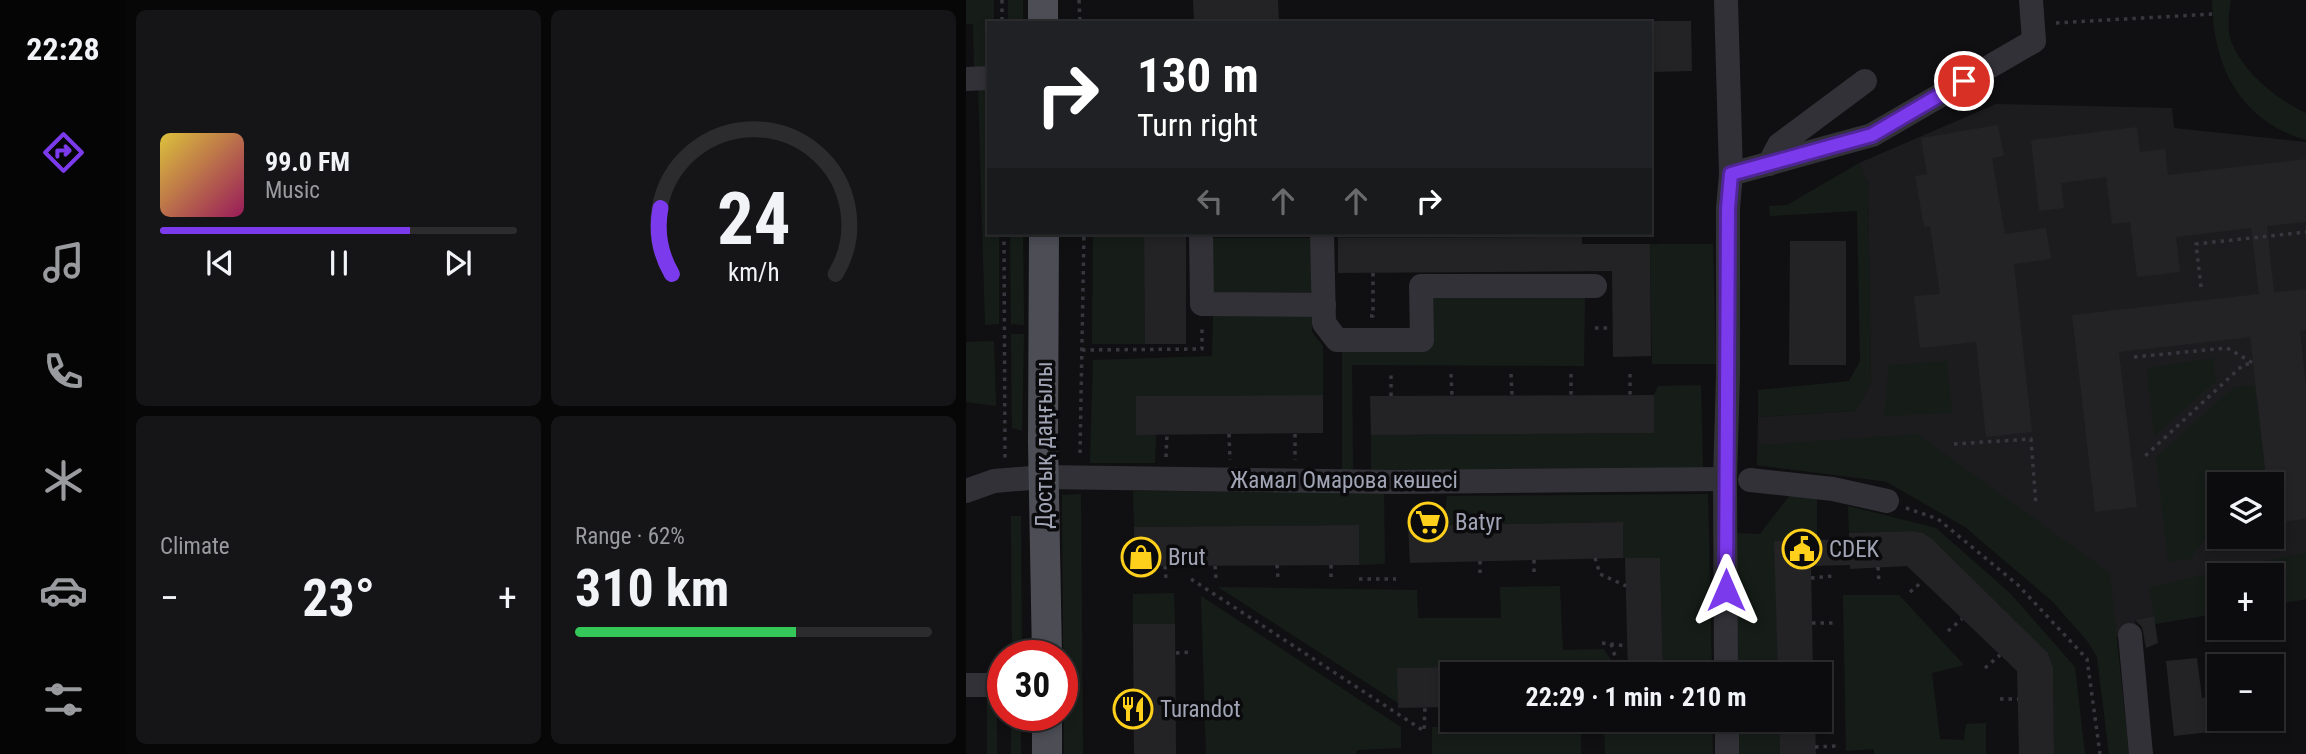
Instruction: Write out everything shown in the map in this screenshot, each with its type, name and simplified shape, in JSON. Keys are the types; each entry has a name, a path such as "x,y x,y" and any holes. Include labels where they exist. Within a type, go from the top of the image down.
{"main road":[{"path":"1043,0 1043,21"},
{"name":"Достық даңғылы","path":"1044,235 1046,640"},
{"path":"1047,731 1047,754"}],"street":[{"path":"1726,662 1725,479 1728,208 1731,174 1731,7"},
{"path":"1731,174 1872,135 2034,41 2032,12"},
{"path":"966,79 987,78"},
{"path":"1769,164 1779,145 1865,82"},
{"path":"1201,235 1202,304 1324,305"},
{"path":"1322,235 1324,323 1338,340 1422,340 1420,286 1595,286"},
{"name":"Жамал Омарова көшесі","path":"966,491 994,481 1044,477 1395,482 1725,479"},
{"path":"1749,480 1833,489 1887,501"},
{"path":"2130,635 2141,754"},
{"path":"966,685 987,685"},
{"path":"1727,732 1727,754"}],"path":[{"path":"1002,0 1002,21"},
{"path":"1079,0 1080,21"},
{"path":"2032,12 2212,14"},
{"path":"2201,287 2196,244 2306,232"},
{"path":"1004,235 1005,461"},
{"path":"1080,453 1084,235"},
{"path":"1362,317 1373,316 1373,273"},
{"path":"1082,350 1202,349 1202,304"},
{"path":"1595,328 1612,328"},
{"path":"2134,357 2227,348 2253,363 2243,365 2144,457"},
{"path":"1391,374 1391,396"},
{"path":"1451,374 1452,396"},
{"path":"1511,374 1512,396"},
{"path":"1571,374 1571,396"},
{"path":"1630,374 1630,395"},
{"path":"1954,444 2031,439 2036,506"},
{"path":"1887,501 1938,519 2018,585 2087,659 2100,754"},
{"path":"1595,558 1600,574 1626,586"},
{"path":"1534,560 1534,576"},
{"path":"1480,561 1480,577"},
{"path":"1277,565 1278,579"},
{"path":"1331,565 1331,579"},
{"path":"1165,566 1166,579"},
{"path":"1215,566 1216,579"},
{"path":"1878,568 1878,584"},
{"path":"1811,578 1834,576"},
{"path":"1191,579 1424,731 1425,708"},
{"path":"1359,579 1396,579"},
{"path":"1910,592 1923,581"},
{"path":"1948,631 1962,619"},
{"path":"1812,623 1834,623"},
{"path":"1602,643 1627,646"},
{"path":"1611,644 1617,662"},
{"path":"1176,653 1193,652"},
{"path":"1985,668 2000,655"},
{"path":"2000,699 2018,699"},
{"path":"1176,713 1195,713"},
{"path":"1815,747 1836,746"}],"shaded area":[{"path":"966,0 994,0 994,21 987,21 987,67 974,67 973,24 966,24"},
{"path":"1008,0 1023,0 1023,21 1008,21"},
{"path":"2212,0 2231,0 2229,29 2235,50 2261,83 2306,113 2306,140 2263,119 2234,87 2218,47"},
{"path":"987,87 987,235 999,235 999,324 985,325 978,88"},
{"path":"1996,104 2172,108 2174,128 2306,142 2306,599 2284,603 2284,563 2207,563 2207,615 2155,624 2154,616 2135,620 2137,635 2118,637 1995,535 1928,487 1757,465 1758,417 1855,411 1871,383 1868,184 1859,163"},
{"path":"1859,163 1868,184 1871,383 1855,411 1758,417 1758,390 1849,381 1860,361 1857,211 1770,216 1769,206 1787,205"},
{"path":"1010,235 1023,235 1024,325 1011,324"},
{"path":"1093,235 1144,235 1145,344 1092,344"},
{"path":"1338,235 1582,235 1582,237 1338,238"},
{"path":"1210,238 1315,238 1315,297 1209,296"},
{"path":"1650,244 1713,244 1716,364 1652,364"},
{"path":"1432,295 1585,297 1584,366 1352,365 1353,471 1342,472 1342,347 1432,347"},
{"path":"1312,313 1312,332 1323,346 1323,395 1136,396 1136,434 1156,434 1155,463 1090,463 1093,360 1212,356 1213,314"},
{"path":"1011,334 1024,334 1022,431 1012,428"},
{"path":"994,341 996,406 966,402 966,342"},
{"path":"2213,358 2216,381 2154,437 2147,368"},
{"path":"1947,361 1952,413 1884,416 1889,365"},
{"path":"1701,385 1703,469 1371,471 1371,435 1654,433 1654,395 1658,386"},
{"path":"2255,385 2263,452 2279,472 2207,472 2207,537 2190,559 2168,562 2156,457 2234,387"},
{"path":"1917,434 2110,573 2129,754 2109,754 2097,657 2088,642 2052,601 1965,527 1885,481 1757,465 1758,445"},
{"path":"1133,491 1384,492 1385,564 1359,565 1359,525 1134,527"},
{"path":"1081,494 1083,754 1064,754 1064,731 1078,731 1078,640 1063,640 1062,495"},
{"path":"1708,494 1712,662 1663,662 1660,558 1623,558 1623,522 1444,525 1447,496"},
{"path":"1789,496 1817,498 1817,540 1775,541 1778,662 1738,662 1735,533 1760,534"},
{"path":"1848,506 1936,528 2011,594 2075,667 2085,754 2054,754 2053,667 2048,653 1931,538 1913,531 1849,533"},
{"path":"1011,516 1021,516 1022,640 1012,640"},
{"path":"2306,552 2306,599 2284,603 2284,563 2257,563"},
{"path":"2207,574 2207,615 2155,624 2149,587"},
{"path":"1560,586 1563,650 1604,649 1612,662 1440,662 1440,667 1398,668 1398,703 1218,587 1417,590 1418,618 1501,618 1500,587"},
{"path":"1174,593 1175,624 1133,624 1133,594"},
{"path":"1843,595 1899,595 1964,665 1932,673 1940,739 1964,740 1966,724 1986,723 1986,754 1874,754 1874,749 1846,751"},
{"path":"1201,596 1401,727 1401,748 1357,750 1356,754 1206,754"},
{"path":"1432,727 1440,727 1440,732 1581,732 1581,754 1432,754"},
{"path":"987,731 997,731 997,754 987,754"},
{"path":"1011,731 1021,731 1021,754 1011,754"},
{"path":"1604,732 1712,732 1713,754 1605,754"},
{"path":"1738,732 1779,732 1780,754 1739,754"}],"building":[{"path":"1193,0 1278,0 1279,21 1194,21"},
{"path":"1652,21 1691,21 1692,71 1652,72"},
{"path":"1998,125 2004,156 1992,158 2005,234 2046,228 2051,259 2014,264 2032,432 1986,437 1976,342 1920,348 1914,296 1940,294 1930,226 1924,227 1915,176 1927,174 1921,138"},
{"path":"2137,127 2140,152 2165,149 2168,175 2306,159 2306,222 2267,226 2274,292 2306,289 2306,330 2300,331 2306,385 2306,519 2284,522 2284,472 2266,472 2250,337 2119,352 2137,507 2095,512 2072,315 2259,294 2251,228 2176,237 2180,272 2137,277 2130,222 2112,224 2106,177 2061,183 2064,208 2039,211 2031,140"},
{"path":"1144,235 1186,235 1186,344 1145,344"},
{"path":"1582,237 1582,244 1650,244 1651,356 1613,357 1612,271 1338,273 1338,238"},
{"path":"1790,241 1846,241 1846,365 1789,365"},
{"path":"1323,395 1323,433 1136,435 1136,396"},
{"path":"1654,395 1654,433 1371,435 1370,396"},
{"path":"1623,522 1623,558 1410,563 1408,526"},
{"path":"1359,525 1359,565 1135,566 1134,527"},
{"path":"1849,533 1923,533 2048,653 2053,667 2054,754 2019,754 2017,671 1907,566 1850,569 1850,565 1811,566 1813,662 1778,662 1774,541 1849,539"},
{"path":"1625,558 1660,558 1663,662 1628,662"},
{"path":"2154,616 2158,643 2146,648 2142,627 2135,620"},
{"path":"1133,624 1175,624 1176,754 1134,754"},
{"path":"2197,658 2202,698 2207,697 2207,731 2219,731 2174,736 2166,661"},
{"path":"1440,667 1440,707 1398,708 1397,668"},
{"path":"1779,732 1815,732 1816,754 1780,754"}],"place":[{"name":"Batyr","path":"1428,522"},
{"name":"CDEK","path":"1802,549"},
{"name":"Brut","path":"1141,557"},
{"name":"Turandot","path":"1133,709"}],"route":[{"path":"1726,590 1728,208 1731,174 1872,135 1964,81"}]}
